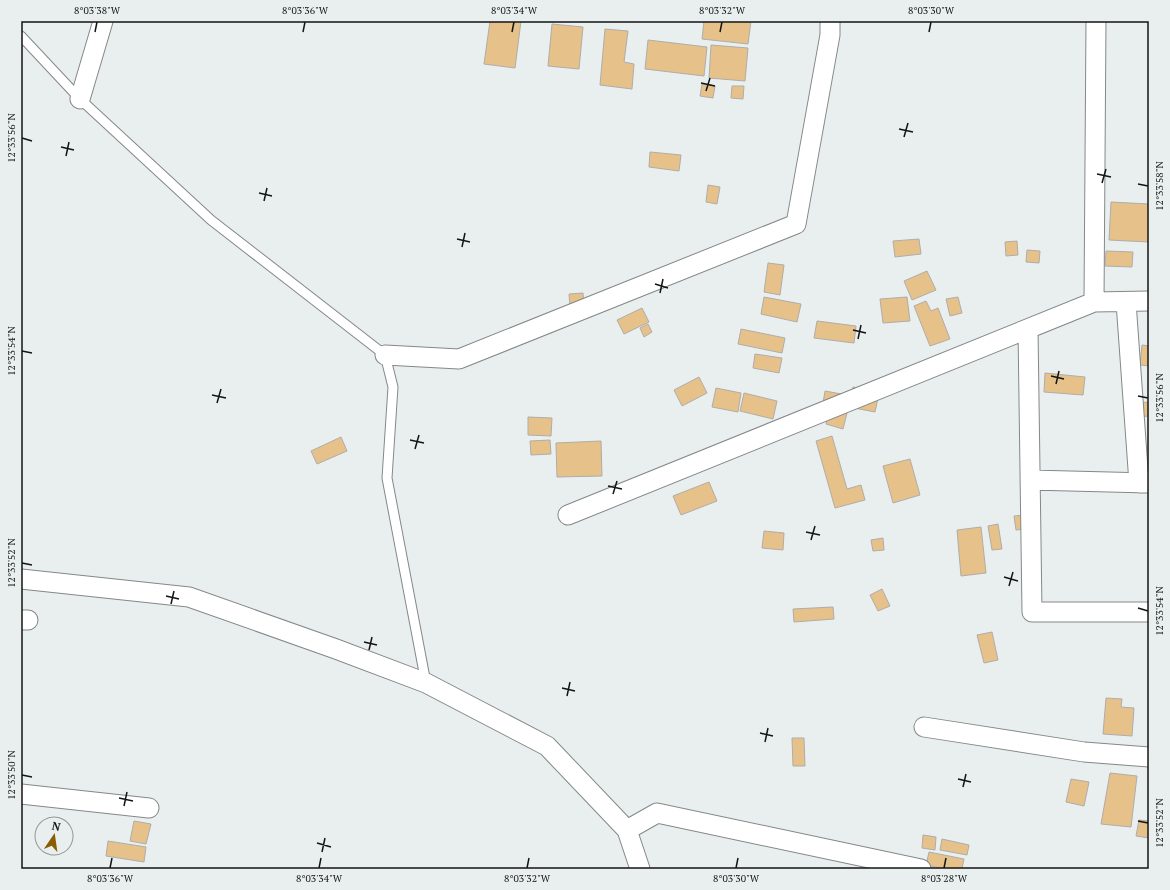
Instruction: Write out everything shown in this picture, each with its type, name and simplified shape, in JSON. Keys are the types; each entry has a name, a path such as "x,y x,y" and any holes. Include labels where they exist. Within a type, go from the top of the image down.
{"street":[{"path":"80,99 103,21"},
{"path":"385,355 459,359 796,224 830,35 830,21"},
{"path":"1094,302 1096,21"},
{"path":"568,515 1094,302 1149,301"},
{"path":"1030,480 1144,483 1126,302"},
{"path":"1028,329 1032,612 1149,612"},
{"path":"21,579 189,597 336,649 426,683 547,746 627,830 640,869"},
{"path":"924,727 1084,752 1149,757"},
{"path":"21,794 149,808"},
{"path":"627,830 657,813 921,869"}],"lane":[{"path":"21,36 80,99 211,220 385,355 393,387 387,478 426,683"}],"building":[{"path":"490,21 521,21 515,68 484,64"},
{"path":"704,21 751,21 748,44 702,39"},
{"path":"552,24 583,27 579,69 548,66"},
{"path":"605,29 628,31 624,62 634,64 632,89 600,85"},
{"path":"648,40 707,47 704,76 645,69"},
{"path":"711,45 748,48 745,81 709,78"},
{"path":"702,84 715,86 713,98 700,96"},
{"path":"732,86 744,86 743,99 731,98"},
{"path":"650,152 681,155 679,171 649,167"},
{"path":"708,185 720,187 717,204 706,202"},
{"path":"1111,202 1149,204 1149,242 1109,240"},
{"path":"919,239 921,254 895,257 893,241"},
{"path":"1017,241 1018,255 1006,256 1005,242"},
{"path":"1027,250 1040,251 1039,263 1026,262"},
{"path":"1106,251 1133,252 1132,267 1105,266"},
{"path":"768,263 784,265 780,295 764,292"},
{"path":"927,271 936,290 912,300 904,281"},
{"path":"583,293 584,306 570,307 569,294"},
{"path":"764,297 801,304 797,322 761,314"},
{"path":"907,297 910,321 883,323 880,299"},
{"path":"958,297 962,313 950,316 946,299"},
{"path":"926,301 931,311 938,308 950,339 930,346 914,306"},
{"path":"642,308 649,322 624,334 617,320"},
{"path":"817,321 856,326 854,343 814,338"},
{"path":"648,324 652,332 644,337 640,328"},
{"path":"741,329 785,338 782,353 738,344"},
{"path":"1142,345 1149,346 1149,366 1140,365"},
{"path":"755,354 782,358 779,373 753,368"},
{"path":"1045,373 1085,377 1083,395 1044,392"},
{"path":"699,377 707,393 682,406 674,390"},
{"path":"853,387 879,393 875,412 849,407"},
{"path":"716,388 741,393 738,412 712,407"},
{"path":"825,391 847,395 823,403"},
{"path":"744,393 777,401 773,419 740,411"},
{"path":"1149,402 1149,416 1138,417 1137,403"},
{"path":"830,409 847,413 843,429 826,424"},
{"path":"528,417 552,418 551,436 528,435"},
{"path":"832,436 847,489 861,485 865,500 835,508 816,441"},
{"path":"341,437 347,451 317,464 311,451"},
{"path":"550,440 551,454 531,455 530,441"},
{"path":"601,441 602,476 557,477 556,443"},
{"path":"910,459 920,495 893,503 883,466"},
{"path":"709,482 717,501 681,515 673,496"},
{"path":"1025,515 1026,529 1016,530 1014,516"},
{"path":"998,524 1002,549 992,550 988,526"},
{"path":"981,527 986,573 961,576 957,530"},
{"path":"764,531 784,533 783,550 762,548"},
{"path":"883,538 884,550 873,551 871,540"},
{"path":"882,589 890,606 878,611 870,595"},
{"path":"833,607 834,619 794,622 793,609"},
{"path":"992,632 998,660 984,663 977,635"},
{"path":"1106,698 1122,699 1121,707 1134,708 1132,736 1103,734"},
{"path":"792,738 804,738 805,766 793,766"},
{"path":"1110,773 1137,776 1131,827 1101,824"},
{"path":"1071,779 1089,782 1084,806 1066,802"},
{"path":"1139,820 1149,821 1149,838 1136,836"},
{"path":"134,821 151,824 146,844 130,841"},
{"path":"923,835 936,837 935,850 922,848"},
{"path":"942,839 969,845 967,855 940,850"},
{"path":"108,841 146,847 144,862 106,856"},
{"path":"929,852 964,859 962,869 944,869 926,865"}]}
